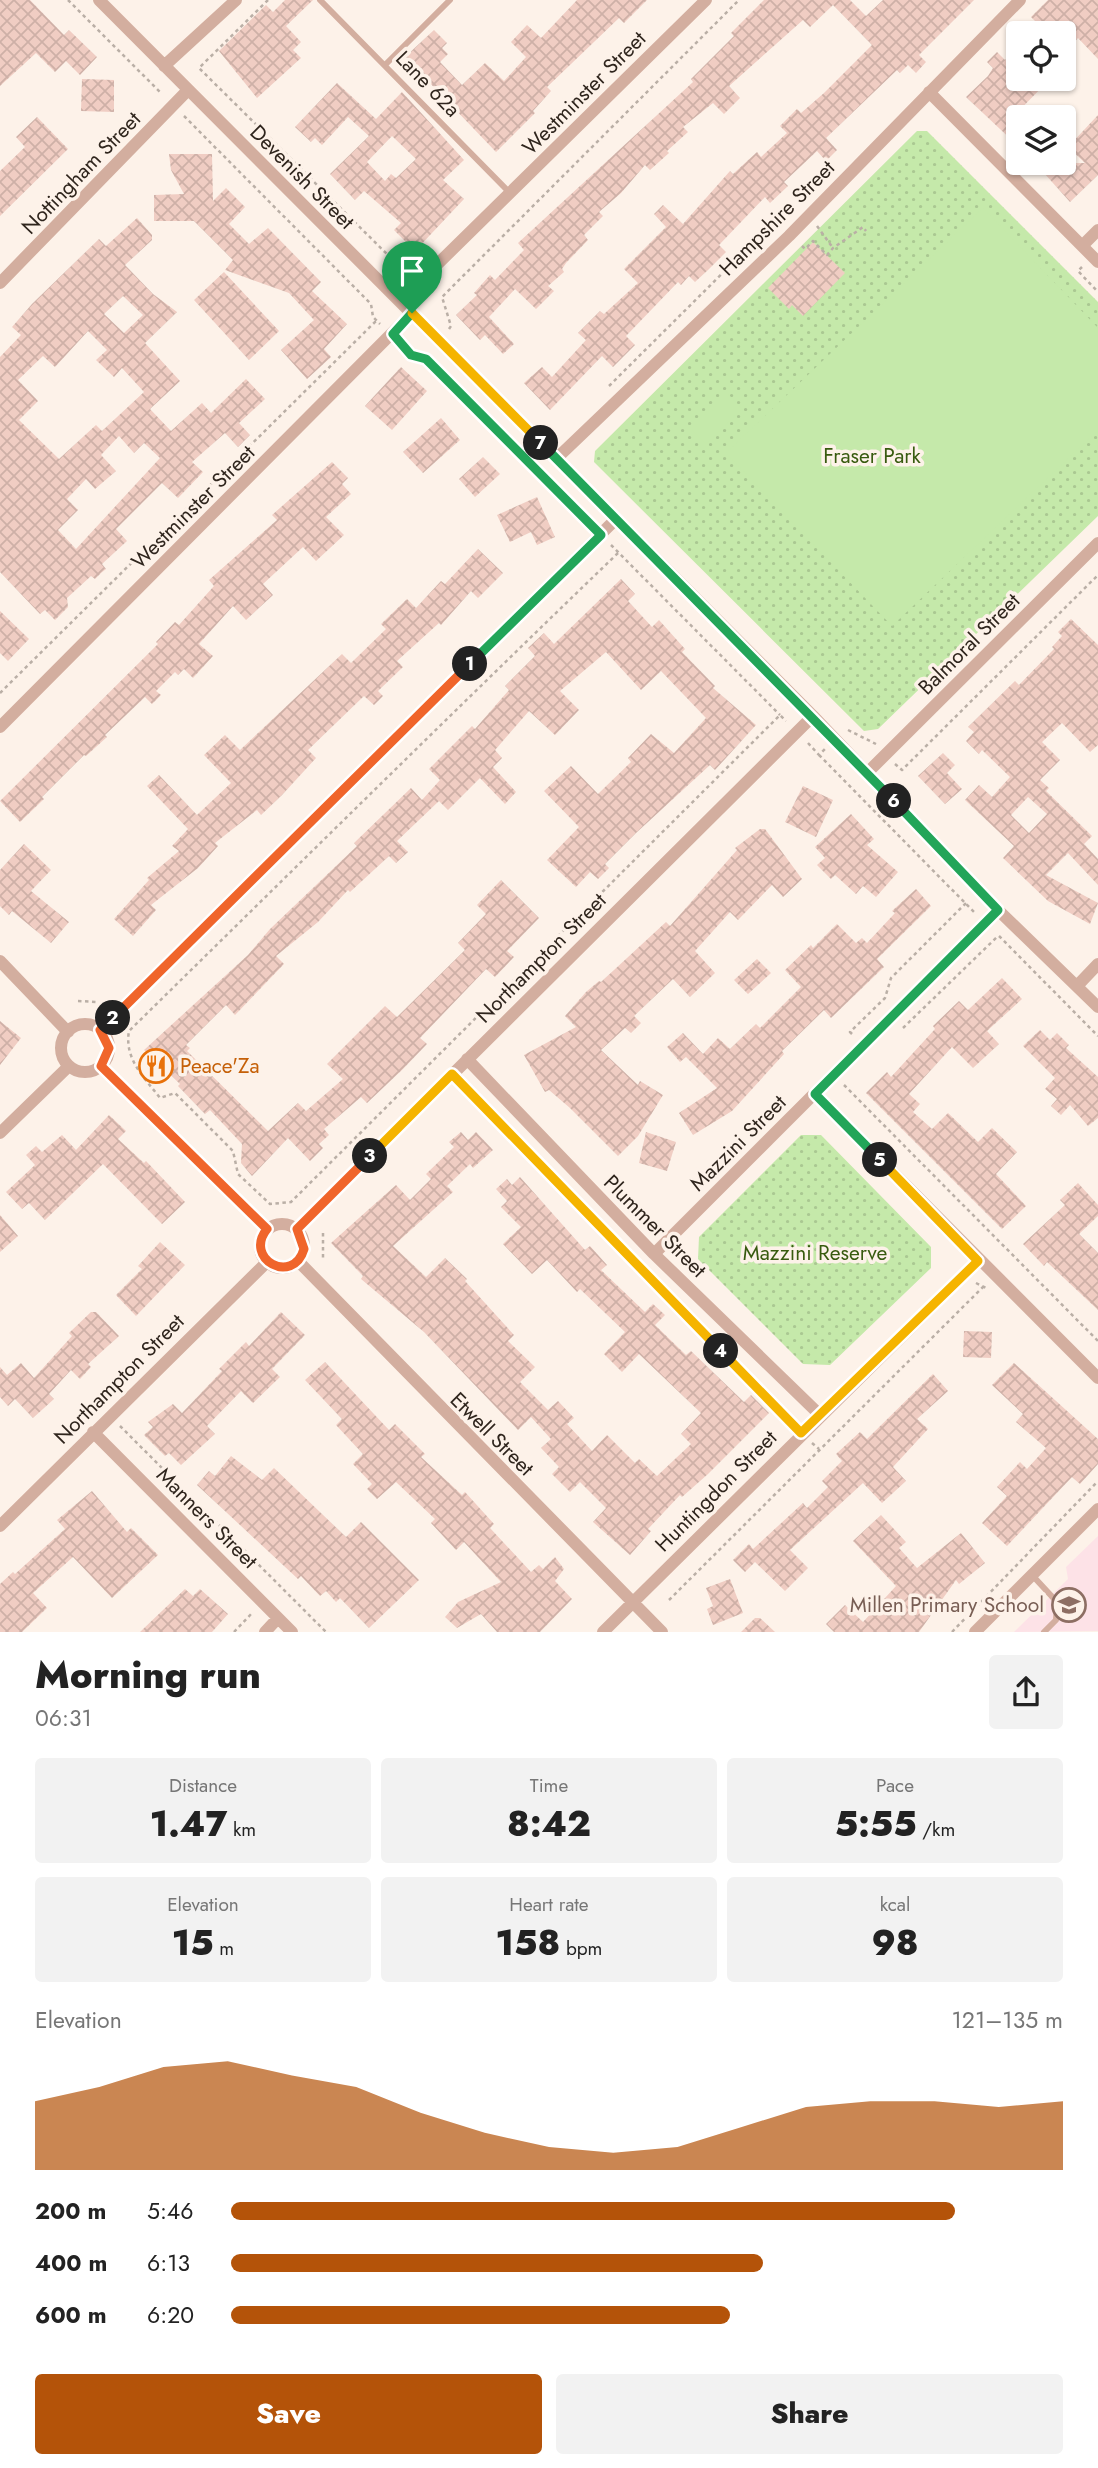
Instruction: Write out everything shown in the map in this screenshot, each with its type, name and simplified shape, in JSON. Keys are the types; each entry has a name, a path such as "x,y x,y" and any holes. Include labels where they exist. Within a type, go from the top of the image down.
{"street":[{"name":"Devenish Street","path":"99,0 813,716 998,910 1098,1007"},
{"path":"164,65 236,0"},
{"name":"Westminster Street","path":"400,301 706,0"},
{"name":"Hampshire Street","path":"557,458 789,236 1020,0"},
{"name":"Nottingham Street","path":"0,283 188,90"},
{"path":"929,92 1098,261"},
{"path":"1082,246 1098,230"},
{"name":"Westminster Street","path":"0,727 412,313"},
{"path":"100,1030 615,520"},
{"name":"Balmoral Street","path":"867,772 1098,543"},
{"name":"Northampton Street","path":"297,1229 813,716"},
{"name":"Mazzini Street","path":"654,1254 998,910"},
{"path":"0,961 68,1032"},
{"path":"1077,986 1098,964"},
{"path":"80,1025 100,1030 109,1048 101,1066 81,1072 69,1066 62,1053 64,1038 68,1032 80,1025"},
{"name":"Plummer Street","path":"467,1059 654,1254 820,1415"},
{"path":"0,1133 69,1066"},
{"path":"101,1066 267,1229"},
{"path":"815,1094 978,1261 1098,1378"},
{"path":"286,1224 297,1229 304,1249 298,1261 286,1268 267,1262 262,1256 260,1242 267,1229 286,1224"},
{"name":"Etwell Street","path":"298,1261 662,1632"},
{"name":"Huntingdon Street","path":"603,1632 801,1433 978,1261"},
{"name":"Northampton Street","path":"0,1526 267,1262"},
{"name":"Manners Street","path":"93,1432 292,1632"},
{"path":"975,1632 1098,1510"},
{"path":"265,1632 278,1618"}],"lane":[{"name":"Lane 62a","path":"320,0 510,193"},
{"path":"385,65 450,0"},
{"path":"1032,1575 1057,1602 1056,1620 1044,1632"}],"path":[{"path":"68,0 371,304 376,320 393,334 411,355 426,359 780,715"},
{"path":"268,0 199,68 396,263"},
{"path":"454,338 442,297 738,0"},
{"path":"600,395 774,222"},
{"path":"817,226 833,247"},
{"path":"802,246 805,249 813,241 827,255 833,247 863,227 866,231"},
{"path":"0,693 376,320"},
{"path":"426,359 451,326"},
{"path":"270,1204 238,1174 233,1151 175,1093 160,1098 132,1061 127,1044 129,1031 340,825 382,779 618,553"},
{"path":"819,755 1098,1036"},
{"path":"863,1045 850,1031 885,998 891,978 966,903"},
{"path":"78,1001 97,1002"},
{"path":"436,1058 819,1449"},
{"path":"834,1075 1098,1341"},
{"path":"323,1233 323,1260"},
{"path":"669,1600 982,1287"},
{"path":"92,1399 326,1632"},
{"path":"952,1632 1098,1481"},
{"path":"234,1632 263,1602"}],"shaded area":[{"name":"Millen Primary School","path":"1098,1536 1098,1631 1014,1632 1068,1579 1066,1567"}],"green space":[{"name":"Fraser Park","path":"917,131 927,131 1098,302 1098,516 878,729 864,731 594,462 595,451"},
{"path":"983,208 1098,328 1098,430 892,626 726,453"},
{"path":"727,393 742,409 706,444 691,429"},
{"name":"Mazzini Reserve","path":"801,1135 821,1135 931,1247 931,1268 830,1365 803,1364 698,1259 699,1237"}],"building":[{"path":"0,0 30,0 64,35 69,30 97,57 80,75 66,61 55,72 36,53 0,86"},
{"path":"285,0 313,0 286,26 301,42 293,50 301,58 257,98 219,51 266,5 273,12"},
{"path":"577,0 647,0 624,23 619,18 547,87 551,91 533,111 535,113 496,152 405,57 434,30 447,43 442,48 448,54 440,62 462,85 485,63 504,81 526,57 511,42 527,25 541,38"},
{"path":"764,0 850,0 866,16 883,0 974,0 919,55 926,62 916,73 908,65 900,73 897,70 826,138 837,150 826,161 817,151 784,182 788,186 770,203 765,197 719,245 726,252 708,270 695,282 689,276 681,285 678,282 626,336 635,345 613,367 602,356 550,410 524,383 542,367 552,377 586,340 578,333 600,311 604,314 638,283 624,269 666,227 654,214 663,205 683,224 730,171 733,174 757,152 761,157 787,133 780,126 797,109 801,113 824,93 872,45 833,5 810,27 803,20 729,86 740,98 724,114 713,103 683,127 688,132 667,151 669,153 650,170 645,165 621,193 599,212 603,216 584,235 588,240 566,263 562,269 564,272 548,286 554,291 536,309 515,289 489,317 514,344 503,354 485,335 480,340 456,315 477,295 474,293 490,275 495,280 524,250 518,243 693,82 691,79 734,36 731,33"},
{"path":"1048,0 1098,0 1098,59 1078,38 1076,40 1076,21 1035,21 1031,17"},
{"path":"997,52 1005,60 1006,91 1038,91 1025,105 1006,105 1006,135 966,97 988,76 993,68 987,62"},
{"path":"82,79 114,80 114,112 81,111"},
{"path":"337,83 376,119 402,92 464,160 443,180 464,199 415,251 394,230 401,223 364,191 355,200 330,174 369,136 348,117 322,145 315,138 311,142 295,127","holes":["392,136 416,159 396,178 391,174 385,181 367,162"]},
{"path":"1098,115 1098,175 1070,202 1046,175 1076,175 1076,163 1085,163 1076,155 1076,138"},
{"path":"37,117 68,149 0,216 0,171 25,147 16,137"},
{"path":"169,154 212,154 213,201 226,188 245,207 229,224 249,244 268,228 321,282 312,291 347,324 324,349 331,357 307,379 281,350 314,320 289,293 225,270 233,260 194,221 154,221 154,195 184,194 171,170"},
{"path":"137,218 152,235 152,240 125,265 153,294 177,312 145,343 180,381 150,409 171,431 202,403 211,413 246,379 265,399 239,423 250,435 238,447 225,433 192,462 203,472 178,498 162,483 116,529 127,541 102,564 106,569 95,579 91,576 67,598 68,607 55,620 45,610 40,614 0,572 0,357 21,335 12,327 32,304 99,239 106,246","holes":["123,296 143,315 124,333 104,314","88,331 107,350 96,360 114,377 122,368 144,392 102,431 96,425 59,459 19,420 38,401 18,380 43,356 55,367","119,436 134,453 144,443 160,458 76,549 58,530 78,510 67,499 86,479 95,489 116,471 101,455"]},
{"path":"813,242 845,273 803,316 792,305 789,309 768,288"},
{"path":"224,272 279,331 249,360 194,300"},
{"path":"401,367 427,391 392,430 365,406"},
{"path":"441,418 460,440 423,473 403,452"},
{"path":"483,457 500,474 475,497 459,479"},
{"path":"332,462 348,478 342,484 351,494 326,517 344,535 316,561 303,547 263,584 273,595 246,620 233,606 199,644 213,656 193,678 184,669 178,675 175,672 156,691 161,695 152,704 145,697 105,735 107,737 84,755 42,797 44,799 20,822 0,801 158,644 156,642 175,622 179,625 214,586 209,580 277,520 272,515"},
{"path":"537,497 555,537 537,545 531,532 510,542 497,515"},
{"path":"478,549 503,573 478,598 471,591 441,625 439,623 397,661 403,667 378,691 383,696 374,705 364,696 308,750 316,758 282,795 261,815 257,810 215,843 218,846 198,868 151,905 156,910 133,936 114,919 149,880 147,878 179,851 172,846 188,829 147,786 159,775 197,815 231,783 204,755 225,735 240,750 342,654 351,663 386,629 381,624 407,599 416,608 441,581 445,584"},
{"path":"621,579 635,594 628,601 652,627 659,620 685,649 682,652 715,686 713,688 756,725 715,770 710,765 636,833 605,864 609,868 598,879 590,872 576,887 547,860 579,827 544,791 571,766 598,794 631,762 628,758 651,734 674,753 706,718 661,671 641,690 606,652 560,691 579,710 555,735 529,711 495,750 502,758 493,767 516,792 505,804 480,778 448,810 439,801 397,841 408,852 396,863 389,856 350,892 348,890 318,922 276,956 284,964 235,1015 226,1005 186,1045 190,1048 187,1051 268,1131 298,1103 306,1111 343,1079 327,1064 385,1006 397,1017 465,950 458,943 486,914 477,905 501,880 539,918 507,951 514,957 495,977 486,969 420,1038 427,1044 403,1069 367,1103 361,1097 324,1129 329,1135 319,1144 323,1148 310,1161 288,1138 252,1176 241,1163 242,1144 210,1110 205,1114 178,1086 180,1084 144,1050 248,955 270,929 357,846 354,843 411,788 422,800 440,780 429,769 472,726 475,729 509,690 505,686 535,656 528,648 544,633 554,644"},
{"path":"0,611 29,639 8,661 0,653"},
{"path":"1071,619 1098,645 1098,745 1090,752 1062,723 1042,742 1060,760 1040,780 1049,788 1046,791 1092,836 1084,844 1098,859 1098,885 1068,853 1046,875 1098,903 1090,924 1048,901 1003,858 1014,846 965,800 979,785 992,797 1010,777 982,750 979,754 966,741 974,732 968,727 1015,681 1019,685 1054,649 1052,647 1062,636 1058,632","holes":["1028,797 1047,814 1029,833 1011,815"]},
{"path":"943,753 955,765 947,773 962,789 945,804 918,776"},
{"path":"803,786 833,800 816,837 785,822"},
{"path":"851,814 874,839 867,845 898,872 876,897 863,886 856,894 835,875 831,879 817,865 825,858 815,847"},
{"path":"760,829 765,829 802,879 783,897 772,885 738,920 730,912 695,951 715,973 690,997 673,979 634,1016 641,1023 631,1033 625,1028 601,1050 638,1085 640,1081 663,1095 638,1136 618,1156 570,1108 549,1090 545,1092 524,1055 576,1027 565,1016 586,992 601,982 666,922 670,926 737,850 735,848"},
{"path":"24,844 51,870 31,891 69,922 51,943 12,911 9,915 0,906 0,870"},
{"path":"916,889 931,906 877,959 884,967 831,1018 824,1010 782,1051 784,1054 732,1111 693,1135 679,1113 717,1088 686,1057 680,1062 667,1047 683,1033 703,1054 718,1038 730,1049 756,1024 760,1028 801,987 785,970 811,945 813,948 837,924 856,943 862,938 867,943 895,913 892,911"},
{"path":"757,959 771,973 748,994 734,980"},
{"path":"1002,978 1022,999 987,1031 999,1044 973,1068 952,1047 909,1094 920,1104 913,1112 932,1129 948,1113 978,1142 992,1128 1017,1152 996,1174 1026,1206 1002,1229 866,1093 887,1072 891,1077 935,1029 933,1026 959,1001 968,1010"},
{"path":"0,1021 21,1038 0,1065"},
{"path":"1040,1030 1050,1040 1057,1033 1069,1045 1066,1048 1098,1077 1098,1118 1088,1126 1070,1105 1061,1115 1051,1106 1057,1099 1045,1089 1055,1078 1023,1046"},
{"path":"109,1115 126,1131 118,1139 144,1163 146,1161 185,1202 162,1224 103,1164 45,1220 29,1203 22,1209 6,1192 35,1165 26,1155 36,1146 42,1152 62,1135 76,1150"},
{"path":"461,1132 468,1140 476,1132 493,1150 473,1168 470,1164 447,1186 453,1192 393,1246 426,1277 445,1258 467,1279 465,1281 514,1335 508,1341 535,1367 520,1382 548,1410 558,1401 574,1418 567,1424 592,1451 607,1435 635,1463 639,1459 657,1476 691,1444 681,1434 701,1413 639,1354 622,1372 604,1354 625,1332 580,1289 577,1292 547,1260 532,1274 503,1244 521,1227 501,1207 507,1201 496,1189 507,1179 512,1185 520,1177 585,1250 590,1246 607,1265 601,1270 645,1312 653,1304 665,1315 655,1325 686,1355 691,1351 744,1402 751,1395 769,1413 708,1474 682,1497 680,1495 648,1529 651,1531 630,1555 593,1522 606,1508 580,1482 570,1492 552,1474 559,1467 541,1448 551,1439 531,1417 518,1430 424,1332 361,1279 363,1276 331,1243 396,1185 410,1200 431,1179 426,1174 454,1147 449,1142"},
{"path":"646,1132 676,1142 667,1171 639,1163"},
{"path":"1078,1183 1098,1205 1098,1216 1079,1234 1098,1253 1098,1310 1047,1262 1044,1266 1023,1244 1065,1205 1060,1200"},
{"path":"0,1215 18,1236 0,1252"},
{"path":"160,1242 185,1265 136,1316 116,1295 142,1269 138,1266"},
{"path":"91,1312 96,1312 119,1336 88,1364 91,1367 80,1379 71,1370 49,1394 54,1399 33,1418 15,1399 8,1406 0,1397 0,1367 7,1375 21,1363 34,1378 72,1336 69,1333"},
{"path":"281,1312 305,1335 272,1369 280,1377 253,1403 241,1391 207,1426 215,1434 181,1465 169,1453 165,1456 144,1435 153,1427 148,1422 173,1404 182,1413 222,1371 219,1369 246,1342 249,1346"},
{"path":"964,1331 992,1332 991,1358 963,1357"},
{"path":"325,1362 389,1430 395,1424 425,1454 421,1457 462,1495 465,1492 494,1524 490,1528 531,1572 539,1565 543,1569 555,1557 564,1569 555,1581 572,1599 540,1632 497,1632 481,1614 457,1628 445,1617 458,1602 501,1582 464,1542 456,1550 431,1523 435,1519 396,1482 377,1499 367,1489 372,1484 353,1464 363,1454 336,1425 342,1419 305,1380"},
{"path":"1014,1363 1098,1439 1098,1464 1080,1484 1072,1477 1007,1546 982,1523 1007,1496 997,1487 1020,1462 1027,1469 1046,1448 1016,1422 1023,1414 992,1385"},
{"path":"933,1374 948,1391 917,1419 928,1429 893,1467 906,1481 882,1503 863,1483 790,1550 808,1568 785,1591 755,1562 745,1572 733,1560 749,1544 753,1549 803,1503 807,1508 828,1487 822,1481 842,1461 836,1454 860,1432 867,1439"},
{"path":"231,1456 262,1480 274,1468 346,1537 361,1522 419,1580 369,1628 340,1598 336,1602 326,1591 320,1596 301,1576 298,1579 197,1485 209,1471 215,1476"},
{"path":"92,1491 127,1532 131,1528 158,1555 112,1598 73,1557 33,1593 47,1608 22,1632 0,1632 0,1584 65,1529 57,1520"},
{"path":"881,1515 906,1542 899,1548 917,1568 961,1533 985,1563 959,1584 956,1580 919,1632 834,1632 826,1624 845,1605 863,1622 896,1586 853,1541"},
{"path":"730,1579 743,1613 713,1625 707,1609 713,1606 706,1588"},
{"path":"185,1589 193,1596 200,1589 228,1614 212,1632 140,1632"},
{"path":"755,1618 760,1618 775,1632 741,1632"}],"place":[{"name":"Peace'Za","path":"156,1066"},
{"name":"Millen Primary School","path":"1069,1605"}],"route":[{"path":"412,313 615,520 836,739 998,910 815,1094 978,1261 801,1433 452,1074 297,1229 304,1242 302,1256 292,1266 279,1268 262,1256 260,1242 267,1229 101,1066 109,1048 105,1035 100,1030 601,535 426,359 411,355 393,334 412,313"}]}
